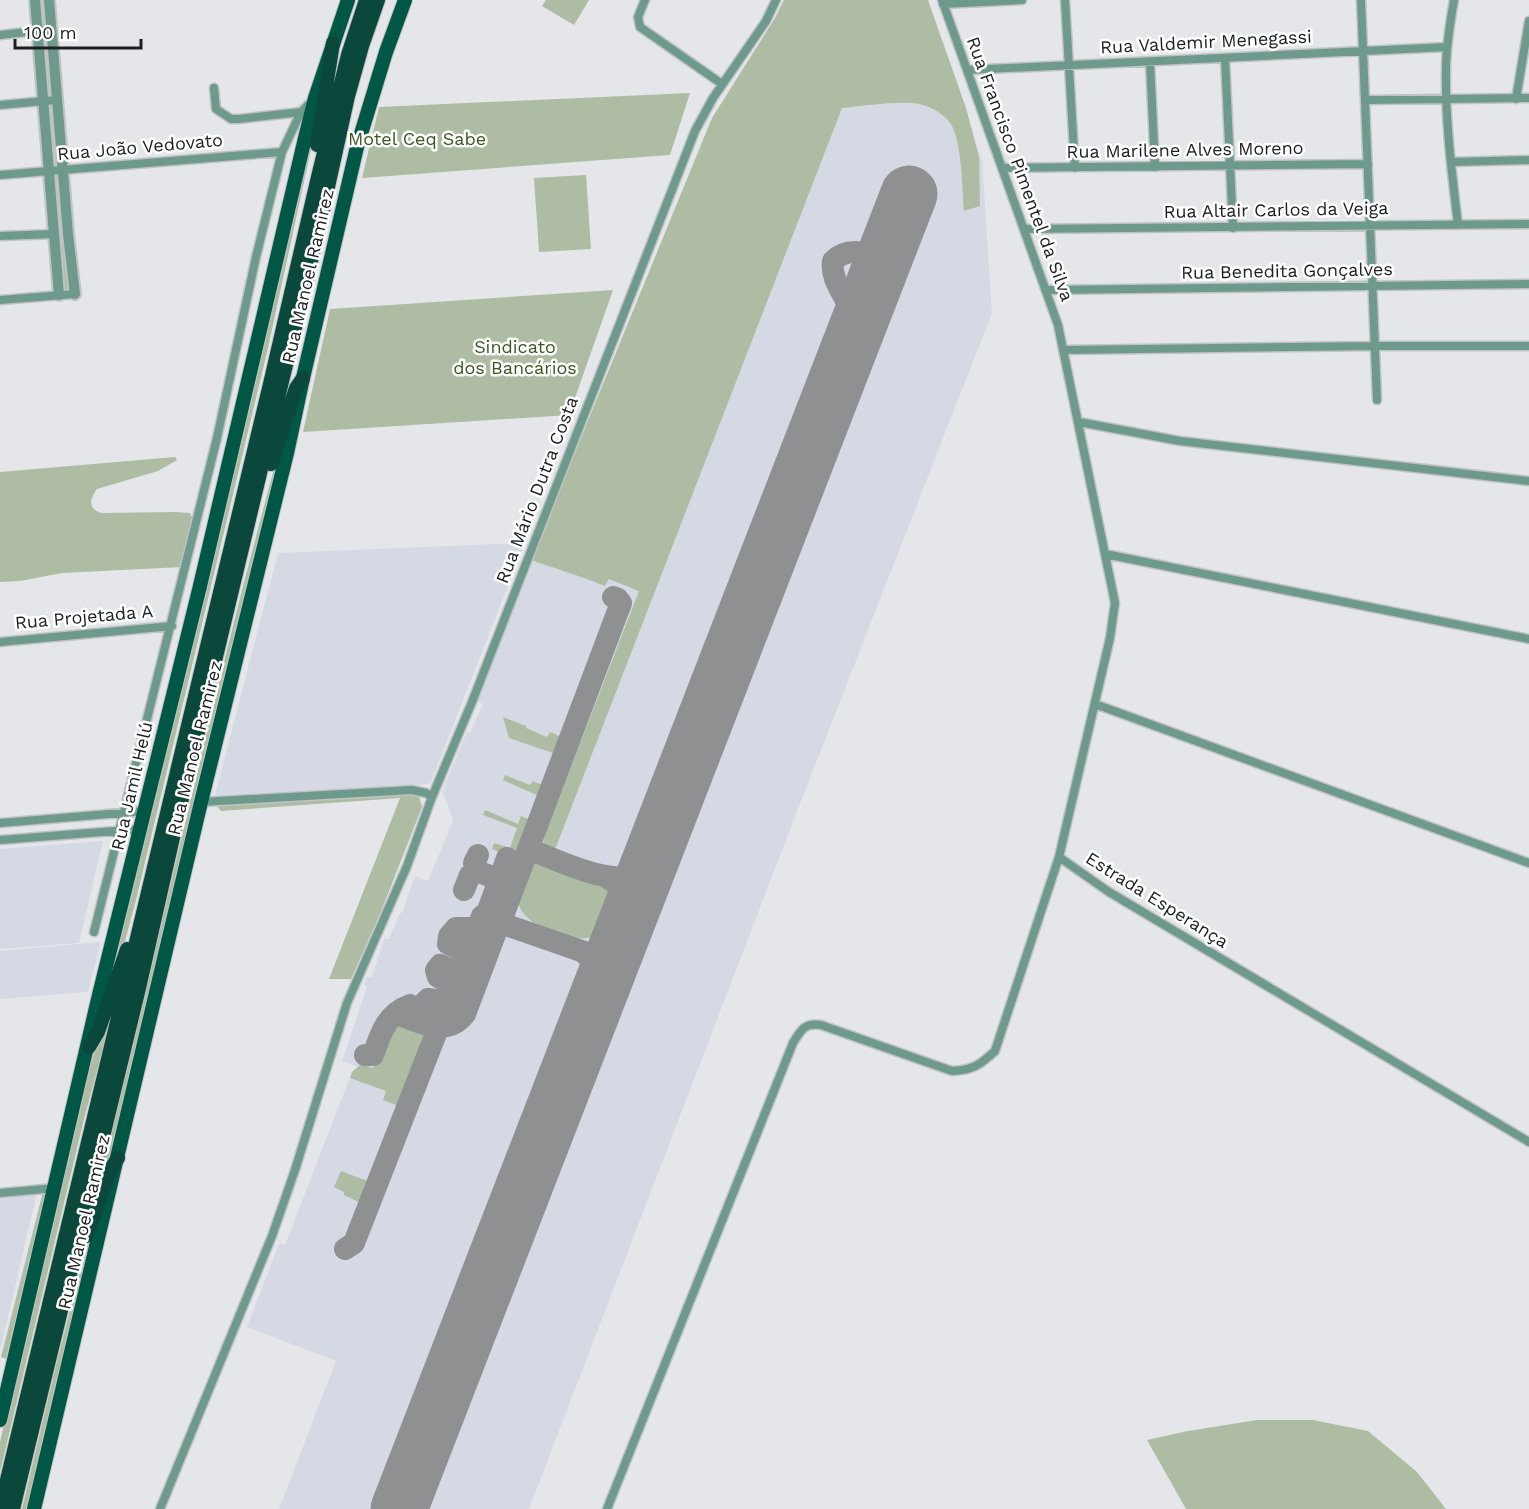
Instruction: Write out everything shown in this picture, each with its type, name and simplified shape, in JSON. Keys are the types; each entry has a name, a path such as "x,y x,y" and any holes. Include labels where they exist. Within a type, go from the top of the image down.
{"highway":[{"path":"0,1509 318,177 348,55 366,0"},
{"path":"13,1509 320,223 348,96 378,0"},
{"path":"318,177 314,166 333,44"},
{"path":"254,501 263,488 296,388 303,378"},
{"path":"89,1047 98,1032 138,918 143,911"},
{"path":"51,1353 67,1314 84,1240 111,1168 118,1158"}],"main road":[{"name":"Rua Jamil Helú","path":"0,1420 89,1047 99,995 200,586 315,98 348,0"},
{"name":"Rua Manoel Ramirez","path":"34,1509 201,802 287,453 357,147 386,52 405,0"}],"street":[{"path":"35,0 59,295"},
{"path":"0,300 75,294 56,100 49,0"},
{"path":"645,0 638,17 640,27 722,84"},
{"name":"Rua Mário Dutra Costa","path":"160,1509 272,1236 347,1004 472,702 695,131 722,84 766,21 776,0"},
{"path":"942,2 1022,0"},
{"path":"1065,0 1075,168"},
{"path":"1361,0 1377,346 1377,400"},
{"path":"1454,0 1447,47 1446,99 1458,225"},
{"name":"Rua Francisco Pimentel da Silva","path":"942,2 1046,290 1064,350"},
{"path":"1516,99 1529,21"},
{"path":"0,34 52,29"},
{"name":"Rua Valdemir Menegassi","path":"967,70 1447,47"},
{"path":"1225,58 1233,228"},
{"path":"1150,62 1155,167"},
{"path":"214,88 216,109 231,119 301,112"},
{"path":"94,932 172,626 282,152 301,112 315,98"},
{"path":"1366,100 1529,98"},
{"path":"0,105 56,100"},
{"name":"Rua João Vedovato","path":"0,175 282,152"},
{"path":"1451,162 1529,160"},
{"name":"Rua Marilene Alves Moreno","path":"1002,168 1368,164"},
{"name":"Rua Altair Carlos da Veiga","path":"1024,229 1529,224"},
{"path":"0,236 54,234"},
{"name":"Rua Benedita Gonçalves","path":"1046,290 1529,284"},
{"path":"1064,350 1529,346"},
{"name":"Estrada Esperança","path":"1064,350 1114,603 1110,638 1059,857 1109,892 1529,1142"},
{"path":"1079,422 1180,441 1529,481"},
{"path":"1105,554 1529,639"},
{"name":"Rua Projetada A","path":"0,642 172,626"},
{"path":"1095,704 1529,863"},
{"path":"201,802 412,789 420,790 432,797"},
{"path":"0,823 145,811"},
{"path":"0,840 140,829"},
{"path":"607,1509 800,1030 806,1025 821,1024 952,1071 980,1065 995,1051 1059,857"},
{"path":"0,1192 55,1188"}],"shaded area":[{"path":"928,2 982,160 992,313 796,814 529,1509 279,1509 336,1361 247,1327 279,1244 285,1245 352,1072 358,1067 342,1061 367,987 364,985 367,977 372,977 384,939 389,939 402,913 415,876 428,881 453,821 442,792 467,732 470,733 483,704 478,701 531,559 561,571 805,67"},
{"path":"525,543 430,784 215,795 278,553"},
{"path":"103,841 79,943 0,949 0,849"},
{"path":"101,942 88,992 0,999 0,951"},
{"path":"37,1193 0,1351 0,1195"}],"green space":[{"path":"546,0 589,0 574,25 542,6"},
{"path":"784,0 928,0 966,108 979,157 980,206 964,211 956,137 950,123 941,114 923,105 911,103 842,108 556,847 551,850 543,845 545,834 639,591 609,579 605,586 531,560 712,118"},
{"path":"47,37 50,96 47,97 43,38"},
{"name":"Motel Ceq Sabe","path":"690,93 670,155 362,178 379,107"},
{"path":"48,105 52,105 57,164 54,164"},
{"path":"320,108 268,348 136,900 108,991 117,944 307,153"},
{"path":"586,175 591,249 539,252 534,178"},
{"path":"56,176 59,176 68,289 65,290"},
{"name":"Sindicato dos Bancários","path":"613,290 569,415 303,432 330,309"},
{"path":"291,414 116,1142 95,1197 93,1196 232,629"},
{"path":"175,457 177,460 158,471 97,489 91,503 93,509 101,513 190,513 192,517 182,567 62,573 20,581 0,582 0,472"},
{"path":"503,717 547,737 550,732 565,739 559,755 509,738"},
{"path":"505,775 530,785 533,781 547,787 543,798 503,780"},
{"path":"409,792 419,796 422,807 380,914 351,979 329,979 400,798 221,811 216,805"},
{"path":"485,810 518,824 521,816 533,821 519,860 492,849 494,843 510,848 517,828 483,815"},
{"path":"533,857 618,889 611,914 601,931 587,938 575,938 550,932 528,919 521,910 518,896"},
{"path":"119,989 84,1119 0,1472 0,1442 85,1085 94,1053"},
{"path":"393,1021 402,1021 428,1032 399,1106 383,1100 386,1091 350,1078 352,1072 361,1064 373,1068"},
{"path":"341,1171 370,1182 361,1203 334,1187"},
{"path":"43,1192 47,1192 6,1359 1,1357"},
{"path":"98,1215 29,1509 22,1509 57,1361 86,1249"},
{"path":"1257,1420 1313,1420 1368,1431 1417,1472 1446,1509 1186,1509 1147,1440"}],"taxiway":[{"path":"856,332 852,313 835,279 833,261 851,252 864,253 884,260"},
{"path":"493,940 490,933 492,925 497,920 506,925 503,920 504,913 621,603 613,597"},
{"path":"528,849 601,875 631,877 645,874"},
{"path":"478,855 474,863 477,871 512,885"},
{"path":"345,1249 354,1243 482,916 487,913 507,858"},
{"path":"464,890 470,875 477,871"},
{"path":"608,878 623,888 632,907"},
{"path":"400,1015 442,1027 458,1021 465,1014 497,929 501,925 590,954 608,950 621,936"},
{"path":"474,928 456,928 449,936 448,944 468,952 477,962"},
{"path":"584,953 597,968 601,987"},
{"path":"450,980 438,977 436,970 440,965 467,975 473,980"},
{"path":"423,1010 423,1004 428,999 436,1000 440,1005"},
{"path":"365,1055 373,1055 390,1019 410,1005"}],"runway":[{"path":"399,1509 909,194"}]}
